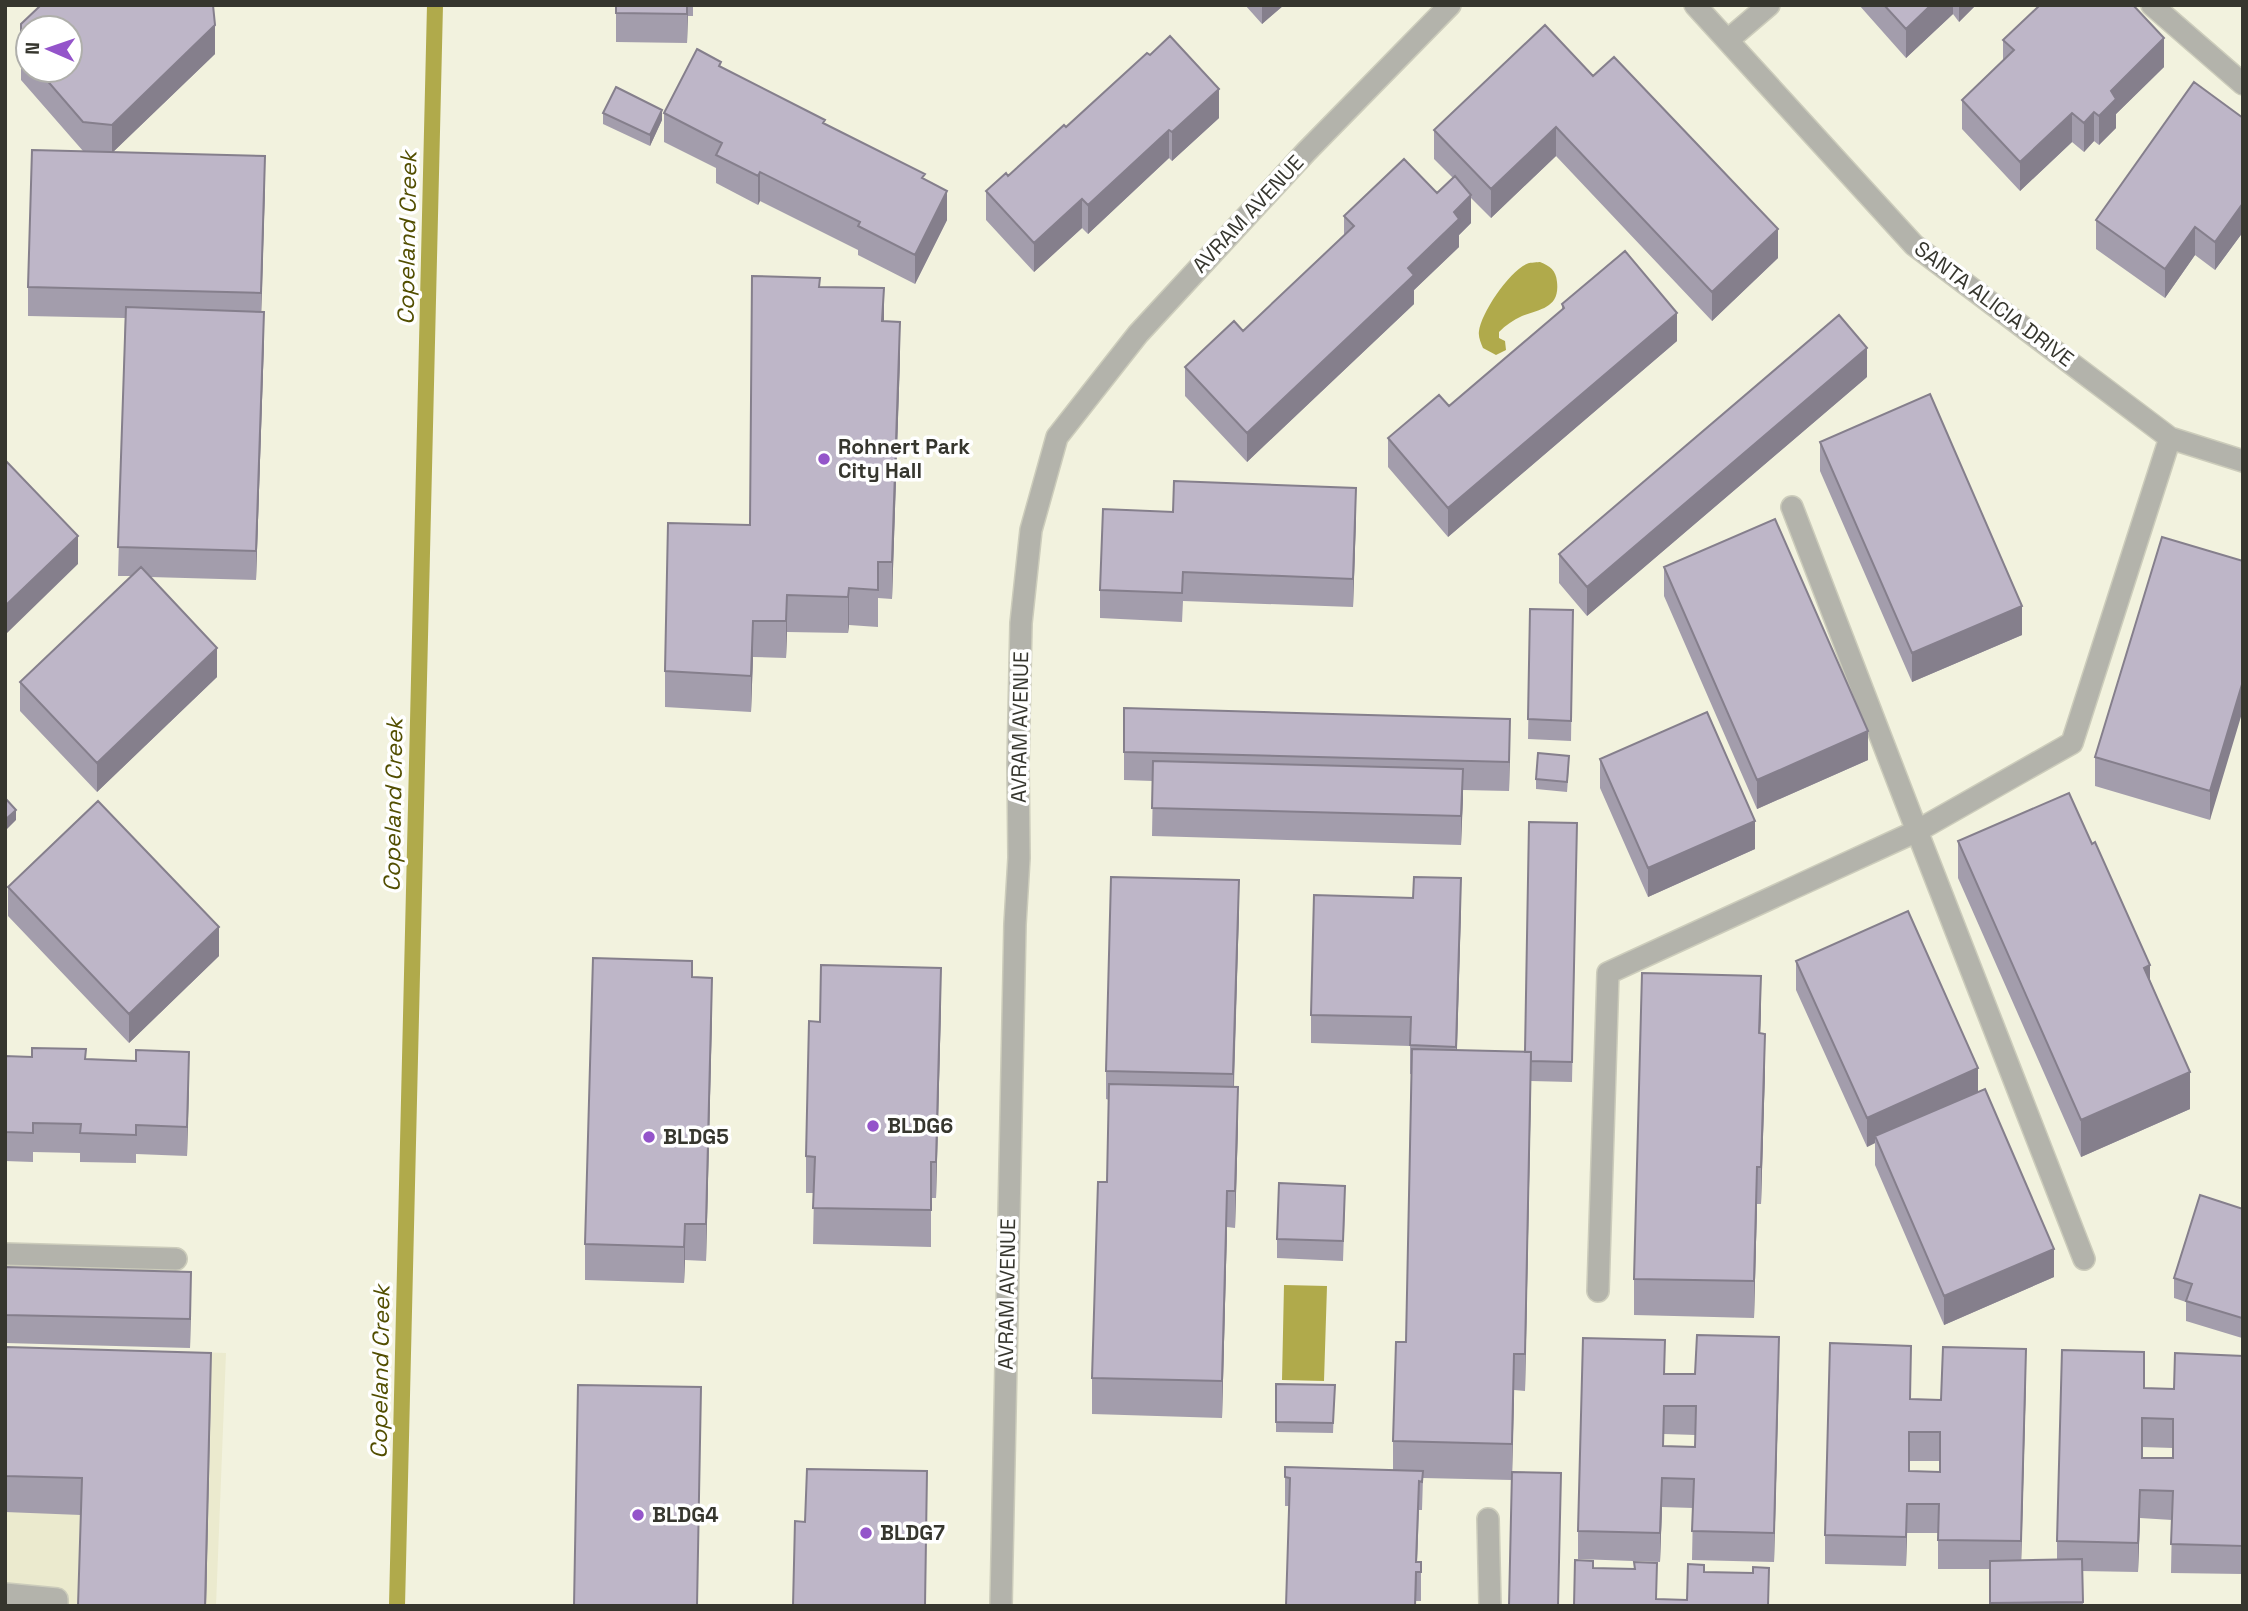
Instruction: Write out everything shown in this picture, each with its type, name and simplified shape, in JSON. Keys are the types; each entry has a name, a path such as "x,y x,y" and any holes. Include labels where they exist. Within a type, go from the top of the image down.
{"street":[{"name":"AVRAM AVENUE","path":"1001,1606 1019,858 1021,623 1034,517 1057,437 1138,334 1306,152 1450,5"},
{"name":"SANTA ALICIA DRIVE","path":"1695,5 1914,245 2170,438 2243,461"},
{"path":"1728,40 1769,5"},
{"path":"2152,5 2243,84"},
{"path":"1598,1291 1608,974 1917,831 2071,743 2170,438"},
{"path":"1792,507 2084,1259"},
{"path":"5,1254 176,1259"},
{"path":"1488,1520 1489,1606"},
{"path":"5,1594 57,1599 57,1606"}],"shaded area":[{"path":"1540,262 1555,274 1557,291 1552,302 1516,319 1499,332 1499,338 1505,341 1506,350 1496,355 1483,348 1479,335 1481,323 1498,292 1522,267"},
{"path":"1284,1285 1327,1286 1324,1381 1282,1380"},
{"path":"5,1346 226,1353 216,1606 5,1606"}],"building":[{"path":"41,5 213,5 215,25 112,125 83,122 50,84 84,84 84,14 32,14"},
{"path":"616,5 687,5 687,14 616,13"},
{"path":"1884,5 1931,5 1906,29"},
{"path":"2040,5 2133,5 2164,38 2111,91 2116,99 2099,116 2094,112 2084,123 2072,113 2020,162 1962,100 2014,50 2003,40"},
{"path":"1545,25 1593,76 1614,57 1778,229 1712,292 1556,127 1491,189 1434,130"},
{"path":"1170,36 1219,89 1172,132 1169,130 1088,205 1082,199 1034,243 986,191 1006,173 1008,176 1147,53 1150,55"},
{"path":"697,49 721,62 719,66 825,120 823,123 925,174 922,178 947,191 915,255 858,226 860,222 760,172 758,176 716,155 722,143 664,113"},
{"path":"2194,82 2243,118 2243,203 2215,242 2195,227 2165,269 2096,220"},
{"path":"616,87 662,110 650,135 603,113"},
{"path":"32,150 265,156 261,293 28,287"},
{"path":"1404,159 1437,193 1455,176 1471,195 1454,212 1459,219 1408,268 1414,275 1247,433 1185,367 1234,321 1243,331 1354,226 1344,216"},
{"path":"1625,251 1677,313 1448,508 1388,438 1439,395 1449,406 1564,308 1562,304"},
{"name":"Rohnert Park City Hall","path":"752,276 820,278 819,287 884,288 882,321 900,322 892,562 878,562 878,590 849,588 848,597 787,595 786,621 753,621 751,676 665,671 668,523 750,525"},
{"path":"126,307 264,312 256,551 118,547"},
{"path":"1839,315 1867,348 1587,587 1559,554"},
{"path":"1930,394 2022,606 1912,653 1820,442"},
{"path":"5,460 78,536 5,606"},
{"path":"1174,481 1356,488 1353,579 1183,572 1182,593 1100,590 1103,509 1173,512"},
{"path":"1775,519 1868,731 1757,780 1664,567"},
{"path":"2162,537 2243,561 2243,681 2210,791 2095,757"},
{"path":"141,567 217,648 97,763 20,682"},
{"path":"1530,609 1573,610 1571,721 1528,719"},
{"path":"1124,708 1510,719 1509,762 1124,752"},
{"path":"1707,712 1755,821 1648,868 1600,759"},
{"path":"1538,753 1569,756 1567,782 1536,779"},
{"path":"1153,761 1463,769 1461,816 1152,808"},
{"path":"2069,793 2092,844 2095,842 2150,965 2144,968 2190,1072 2081,1120 1958,841"},
{"path":"5,798 16,810 5,820"},
{"path":"98,801 219,927 129,1014 8,887"},
{"path":"1529,822 1577,823 1572,1062 1531,1061 1531,1052 1525,1052"},
{"path":"1111,877 1239,880 1233,1074 1106,1071"},
{"path":"1414,877 1461,878 1456,1047 1410,1045 1411,1017 1311,1015 1314,895 1413,898"},
{"path":"1908,911 1978,1068 1867,1118 1796,961"},
{"name":"BLDG5","path":"593,958 692,961 692,977 712,978 706,1224 685,1224 684,1247 585,1244"},
{"name":"BLDG6","path":"821,965 941,968 936,1162 931,1162 931,1210 813,1208 815,1157 806,1156 809,1021 820,1022"},
{"path":"1642,973 1761,976 1759,1033 1765,1034 1754,1281 1634,1279"},
{"path":"32,1048 86,1049 85,1059 136,1061 136,1050 189,1052 187,1127 136,1125 136,1135 80,1133 81,1124 33,1123 33,1133 5,1132 5,1056 32,1057"},
{"path":"1412,1049 1531,1052 1525,1354 1514,1354 1512,1444 1393,1441 1396,1342 1406,1342"},
{"path":"1109,1084 1238,1087 1235,1191 1227,1191 1222,1381 1092,1378 1098,1182 1107,1182"},
{"path":"1985,1089 2054,1249 1944,1296 1875,1136"},
{"path":"1279,1183 1345,1186 1343,1241 1277,1239"},
{"path":"2200,1195 2243,1209 2242,1318 2186,1301 2192,1284 2174,1278"},
{"path":"5,1267 191,1272 190,1319 5,1315"},
{"path":"1697,1335 1779,1337 1774,1533 1692,1531 1694,1479 1662,1478 1660,1533 1578,1531 1583,1338 1665,1340 1664,1374 1695,1374","holes":["1664,1406 1696,1406 1695,1447 1663,1446"]},
{"path":"1830,1343 1911,1346 1910,1399 1941,1400 1943,1347 2026,1349 2021,1541 1938,1540 1939,1504 1907,1504 1906,1537 1825,1535","holes":["1909,1432 1940,1432 1940,1472 1909,1471"]},
{"path":"5,1347 211,1353 205,1606 78,1606 82,1478 5,1476"},
{"path":"2062,1350 2144,1352 2144,1388 2174,1389 2175,1353 2243,1356 2243,1546 2171,1544 2173,1491 2140,1490 2138,1543 2057,1541","holes":["2142,1418 2173,1419 2173,1458 2142,1458"]},
{"path":"1276,1384 1335,1385 1333,1423 1276,1422"},
{"name":"BLDG4","path":"578,1385 701,1387 697,1606 574,1606"},
{"path":"1285,1467 1423,1471 1422,1482 1419,1481 1416,1562 1421,1562 1421,1572 1416,1572 1415,1606 1286,1606 1290,1478 1285,1477"},
{"name":"BLDG7","path":"807,1469 927,1471 925,1606 793,1606 795,1521 805,1522"},
{"path":"1512,1472 1561,1473 1558,1606 1509,1606"},
{"path":"2082,1559 2083,1602 1990,1603 1990,1561"},
{"path":"1575,1560 1593,1561 1593,1568 1635,1569 1634,1562 1657,1563 1656,1599 1687,1600 1688,1564 1704,1565 1704,1572 1753,1573 1753,1567 1769,1568 1768,1606 1574,1606"}],"waterway":[{"name":"Copeland Creek","path":"397,1606 435,5"}],"place":[{"name":"Rohnert Park City Hall","path":"824,459"},
{"name":"BLDG6","path":"873,1126"},
{"name":"BLDG5","path":"649,1137"},
{"name":"BLDG4","path":"638,1515"},
{"name":"BLDG7","path":"866,1533"}]}
